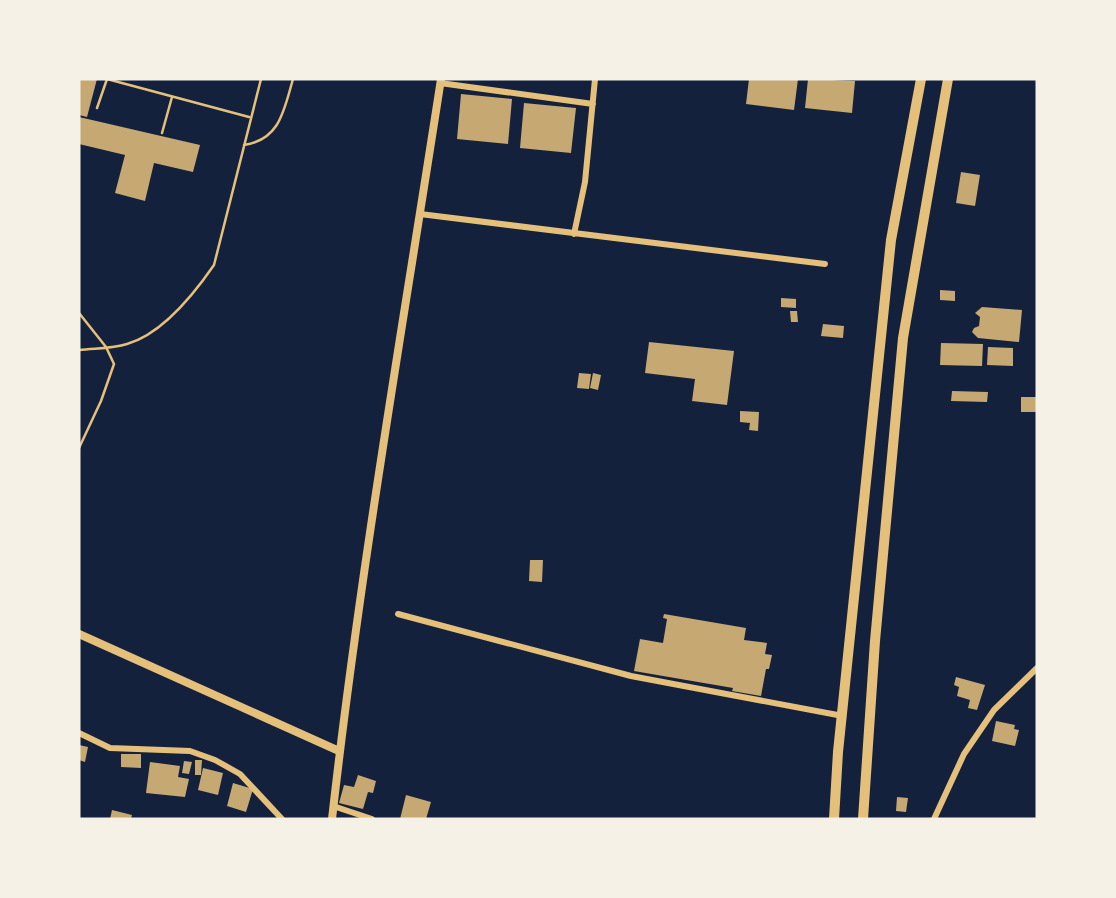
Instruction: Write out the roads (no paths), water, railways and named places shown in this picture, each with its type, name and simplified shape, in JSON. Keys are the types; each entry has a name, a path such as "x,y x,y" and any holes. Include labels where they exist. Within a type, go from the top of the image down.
{"highway":[{"path":"834,819 891,240 921,79"},
{"path":"863,819 875,641 902,338 948,79"}],"street":[{"path":"574,234 585,182 595,79"},
{"path":"332,819 339,751 389,396 441,81 593,104"},
{"path":"419,214 825,264"},
{"path":"397,614 631,676 843,716"},
{"path":"79,635 339,751"},
{"path":"934,819 964,754 994,710 1037,667"},
{"path":"79,733 110,747 190,751 215,760 240,774 282,819"},
{"path":"333,806 372,819"}],"lane":[{"path":"97,108 107,79 251,117"},
{"path":"79,350 127,345 151,333 187,301 214,265 261,79"},
{"path":"244,145 256,144 276,129 293,79"},
{"path":"162,133 172,97"},
{"path":"79,313 106,347 114,364 79,448"}]}
